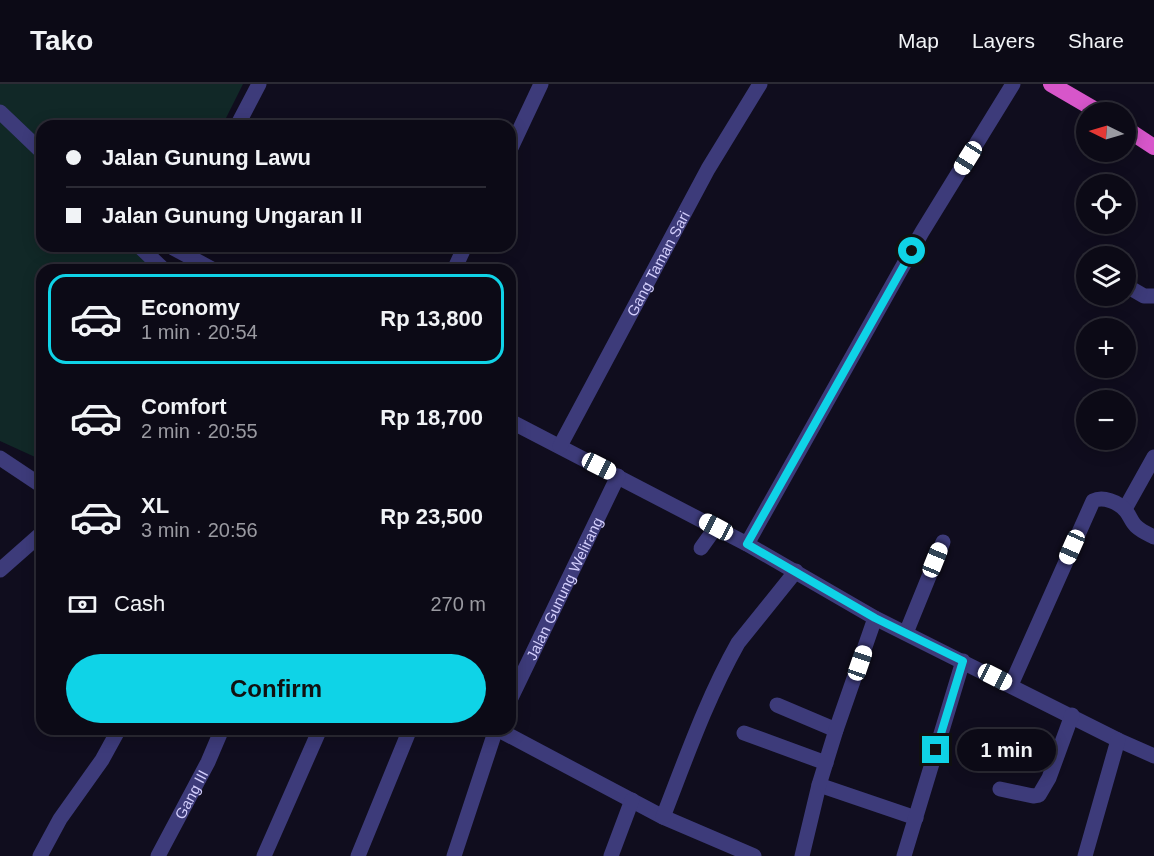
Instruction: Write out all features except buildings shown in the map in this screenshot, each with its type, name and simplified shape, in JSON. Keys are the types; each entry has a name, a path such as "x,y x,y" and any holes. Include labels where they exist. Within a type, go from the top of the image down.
{"highway":[{"path":"1051,84 1082,102"},
{"path":"1136,135 1154,147"}],"street":[{"path":"240,120 259,84"},
{"path":"516,137 541,84"},
{"name":"Gang Taman Sari","path":"560,446 708,169 760,84"},
{"path":"747,544 922,232 1013,84"},
{"path":"0,112 36,147"},
{"path":"144,252 157,264"},
{"path":"182,252 203,264"},
{"path":"1136,291 1144,296 1154,296"},
{"path":"516,424 716,527 875,618 1154,756"},
{"path":"1125,509 1154,457"},
{"path":"0,458 36,482"},
{"name":"Jalan Gunung Welirang","path":"516,688 618,476"},
{"path":"1011,685 1094,501 1100,498 1106,499 1125,509 1137,527 1154,537"},
{"path":"701,548 716,527"},
{"path":"0,570 36,538"},
{"path":"906,633 943,542"},
{"path":"663,817 708,703 738,643 796,571"},
{"path":"802,856 819,785 875,618"},
{"path":"904,856 963,661"},
{"path":"777,705 836,730"},
{"path":"999,789 1033,796 1039,795 1049,778 1072,715"},
{"path":"744,734 826,763"},
{"path":"40,856 60,819 109,749 116,735"},
{"name":"Gang III","path":"158,856 208,762 219,735"},
{"path":"264,856 317,735"},
{"path":"358,856 408,735"},
{"path":"454,856 494,735"},
{"path":"507,735 663,817 754,856"},
{"path":"1085,856 1118,740"},
{"path":"819,785 916,818"},
{"path":"611,856 632,800"}],"green space":[{"path":"0,84 243,84 225,120 36,120 36,252 160,252 154,264 36,264 36,455 35,457 0,441"}],"route":[{"path":"912,251 747,544 875,618 963,661 936,750"}]}
